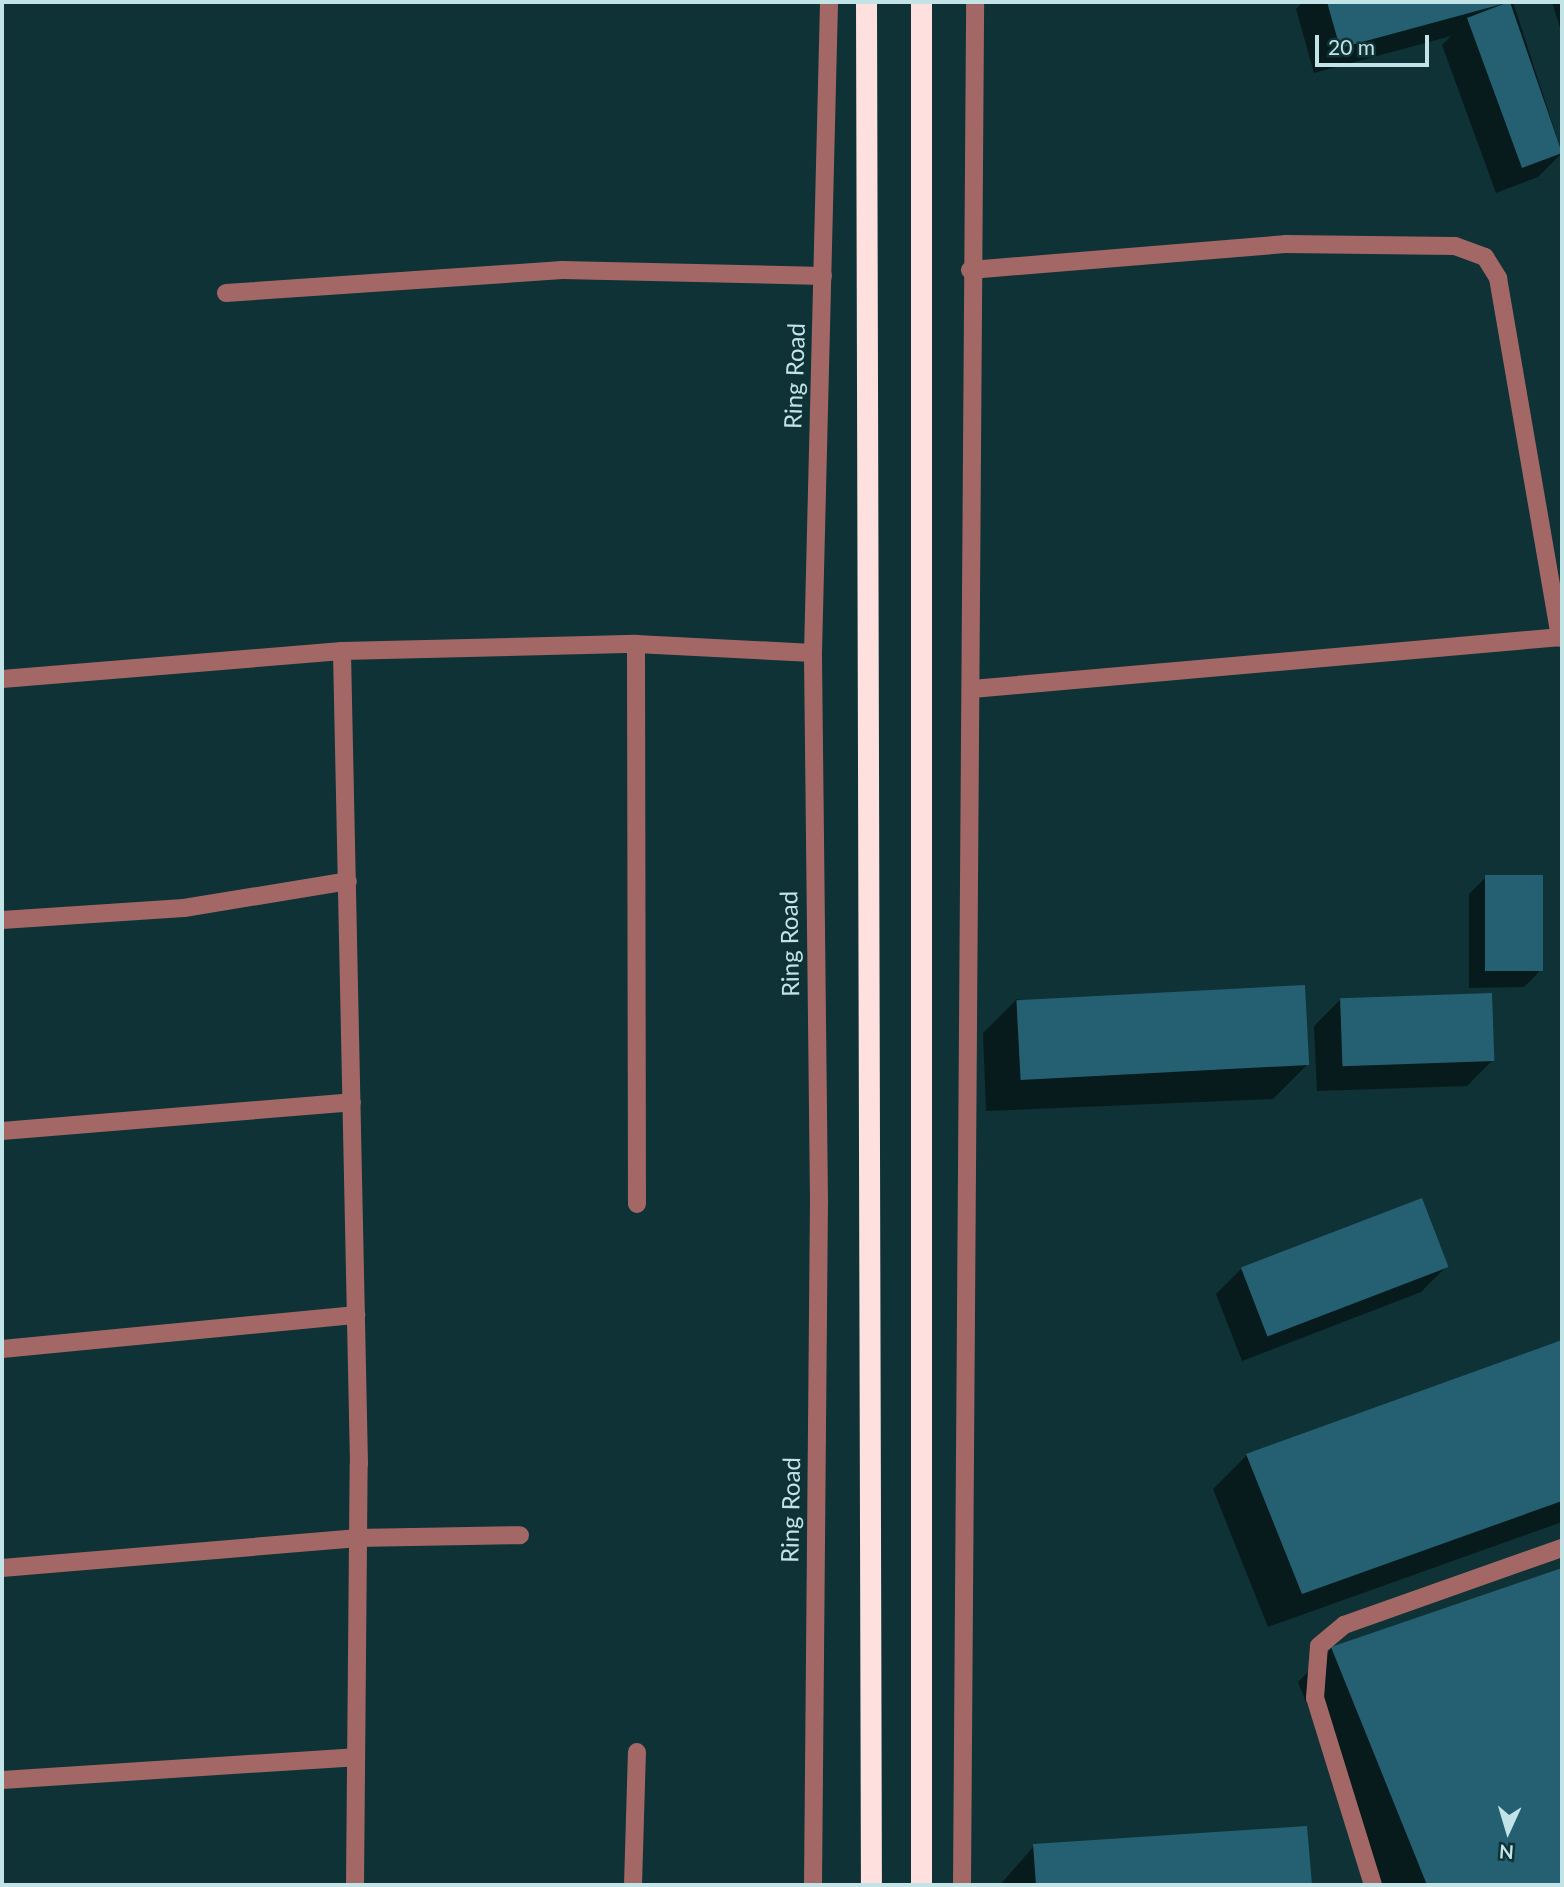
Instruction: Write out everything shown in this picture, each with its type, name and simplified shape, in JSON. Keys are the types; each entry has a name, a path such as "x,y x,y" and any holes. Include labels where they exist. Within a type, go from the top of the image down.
{"highway":[{"path":"866,2 871,1885"},
{"path":"921,2 921,1885"}],"street":[{"name":"Ring Road","path":"813,1885 819,1202 813,653 829,2"},
{"path":"962,1885 972,689 970,270 975,2"},
{"path":"970,270 1285,244 1455,246 1485,257 1498,278 1561,637 972,689"},
{"path":"226,293 562,270 823,276"},
{"path":"636,644 637,1204"},
{"path":"2,679 342,652 636,644 813,653"},
{"path":"342,652 356,1315 355,1885"},
{"path":"2,920 184,908 348,881"},
{"path":"2,1131 352,1102"},
{"path":"2,1349 356,1315"},
{"path":"2,1568 356,1538 520,1535"},
{"path":"1373,1885 1315,1698 1319,1646 1344,1625 1562,1548"},
{"path":"634,1885 637,1752"},
{"path":"2,1780 355,1757"}],"building":[{"path":"1327,2 1510,2 1562,153 1522,168 1467,18 1506,3 1340,48"},
{"path":"1485,875 1543,875 1543,971 1485,971"},
{"path":"1305,985 1309,1065 1021,1080 1016,1000"},
{"path":"1492,993 1494,1061 1342,1066 1340,998"},
{"path":"1422,1198 1449,1267 1267,1337 1241,1268"},
{"path":"1562,1340 1562,1501 1302,1594 1246,1454"},
{"path":"1562,1568 1562,1885 1427,1885 1331,1647"},
{"path":"1307,1826 1312,1885 1036,1885 1033,1844"}]}
